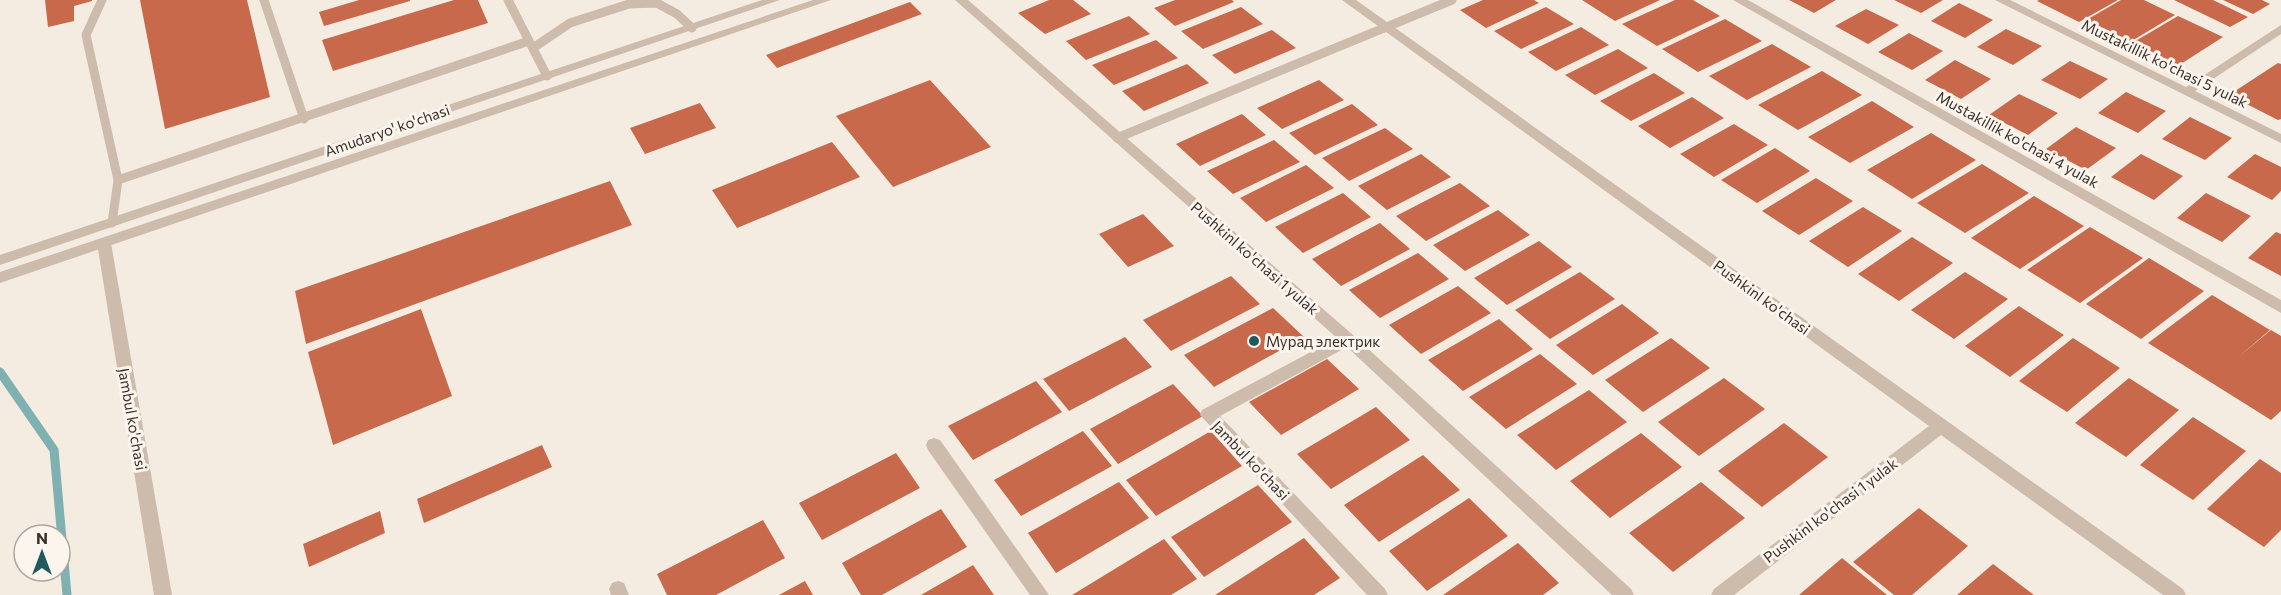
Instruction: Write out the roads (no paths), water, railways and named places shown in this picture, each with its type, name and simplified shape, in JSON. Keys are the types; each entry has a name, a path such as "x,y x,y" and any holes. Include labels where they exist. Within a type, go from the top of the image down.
{"street":[{"name":"Amudaryo' ko'chasi","path":"0,260 774,0"},
{"path":"0,279 825,0"},
{"name":"Pushkinl ko'chasi 1 yulak","path":"961,0 1348,339 1625,595"},
{"name":"Pushkinl ko'chasi","path":"1348,0 2177,595"},
{"name":"Mustakillik ko'chasi 4 yulak","path":"1739,0 2281,307"},
{"name":"Mustakillik ko'chasi 5 yulak","path":"2001,0 2281,140"},
{"path":"2186,92 2281,29"},
{"name":"Jambul ko'chasi","path":"104,243 163,595"},
{"name":"Jambul ko'chasi","path":"1348,339 1208,415 1379,595"},
{"name":"Pushkinl ko'chasi 1 yulak","path":"1720,595 1941,426"},
{"path":"934,445 1040,595"}],"lane":[{"path":"102,0 87,35 118,180 112,223"},
{"path":"264,0 304,119"},
{"path":"508,0 547,76"},
{"path":"1117,138 1452,0"},
{"path":"118,180 531,44 570,23 629,4 657,3 677,14 692,28"}],"waterway":[{"path":"0,372 54,450 67,595"}],"place":[{"name":"Мурад электрик","path":"1254,341"}]}
